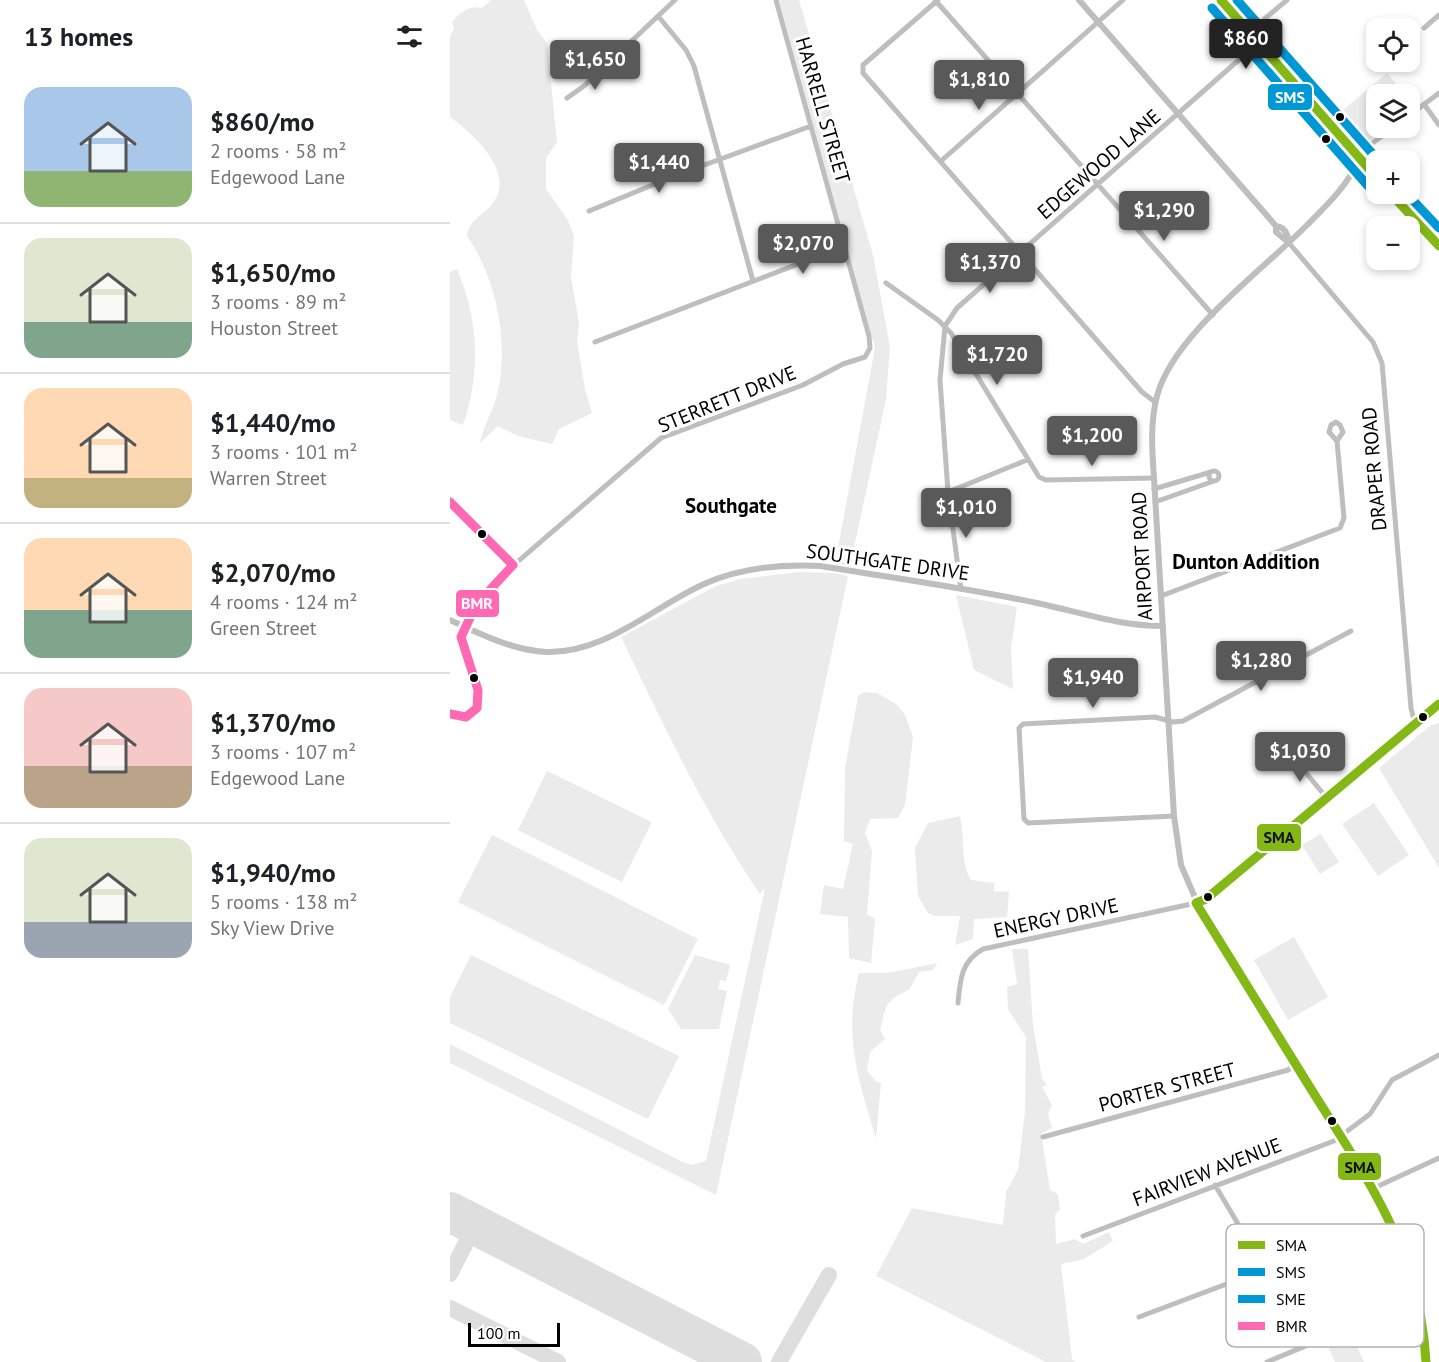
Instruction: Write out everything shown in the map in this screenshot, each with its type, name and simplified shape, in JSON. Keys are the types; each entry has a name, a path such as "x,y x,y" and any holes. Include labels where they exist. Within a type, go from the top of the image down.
{"main road":[{"path":"1221,0 1366,165"},
{"path":"1400,204 1439,246"}],"street":[{"path":"567,98 584,86 675,0"},
{"name":"HARRELL STREET","path":"776,0 858,298"},
{"path":"1155,402 1142,392 861,69 937,0 1213,315"},
{"name":"DRAPER ROAD","path":"1079,0 1276,226 1281,227 1288,234 1289,243 1373,342 1382,363 1411,708 1415,724"},
{"path":"941,161 1123,0"},
{"path":"1249,32 1287,0"},
{"path":"1424,28 1439,15"},
{"path":"658,16 691,60 753,281"},
{"name":"EDGEWOOD LANE","path":"961,589 948,492 940,380 945,326 957,308 1258,43"},
{"path":"1420,107 1439,93"},
{"path":"1424,104 1439,125"},
{"path":"589,211 718,159 811,126"},
{"path":"1360,158 1365,149 1379,138"},
{"name":"AIRPORT ROAD","path":"1360,158 1354,171 1330,202 1213,315 1176,355 1162,379 1155,402 1152,427 1174,816 1181,865 1196,903 1374,1188 1391,1222"},
{"path":"595,342 845,246"},
{"path":"886,283 945,326 1036,474 1046,480 1154,478"},
{"name":"STERRETT DRIVE","path":"464,627 476,605 501,576 661,438 803,385 843,364 865,357 870,348 869,336 858,298"},
{"path":"1161,596 1340,528 1344,518 1337,441"},
{"path":"948,492 1028,460"},
{"path":"1154,489 1210,472 1219,474 1214,481 1155,502"},
{"name":"SOUTHGATE DRIVE","path":"450,621 511,645 546,652 578,649 617,633 713,580 733,573 774,566 821,566 1036,603 1120,624 1162,626"},
{"path":"1174,816 1026,822 1020,726 1155,717 1183,721 1351,631"},
{"path":"1196,903 1206,899 1439,704"},
{"path":"1292,756 1326,797"},
{"name":"ENERGY DRIVE","path":"958,1003 960,982 965,967 983,949 1196,903"},
{"name":"FAIRVIEW AVENUE","path":"1083,1236 1341,1136 1370,1114 1392,1080 1439,1055"},
{"name":"PORTER STREET","path":"1043,1137 1288,1070 1296,1063"},
{"path":"1374,1188 1439,1158"},
{"path":"1215,1185 1238,1224"},
{"path":"1386,1224 1391,1222"},
{"path":"1139,1317 1226,1285"},
{"name":"AIRPORT ROAD","path":"1424,1344 1426,1362"},
{"path":"1266,1362 1302,1347"}],"shaded area":[{"path":"491,0 524,0 537,30 547,43 557,142 546,158 546,189 568,220 574,236 571,277 579,323 577,341 585,389 592,413 559,429 552,444 518,436 498,426 480,443 498,391 501,372 501,331 498,310 486,270 467,236 471,225 495,200 499,188 499,176 488,153 469,132 450,117 450,37 454,28 452,22 459,15 469,8 482,8"},
{"path":"779,0 799,0 873,255 890,347 886,399 850,566 835,564 875,348"},
{"path":"1387,73 1396,84 1374,84"},
{"path":"1366,91 1366,138 1373,138 1361,146 1335,117"},
{"path":"457,269 470,308 475,347 473,386 463,425 450,420 450,272"},
{"path":"798,572 848,576 716,1195 450,1063 450,1044 683,1162 692,1165 706,1161 765,888 760,894 721,832 686,768 621,637 716,586 741,579"},
{"path":"956,595 1017,607 1011,648 1013,689 974,670"},
{"path":"864,692 877,693 896,704 905,715 913,737 905,805 898,818 870,819 865,833 872,851 867,914 875,919 871,963 849,958 848,917 820,914 824,885 843,889 853,844 844,841 845,768 858,696"},
{"path":"1439,723 1439,868 1379,768 1431,725"},
{"path":"547,771 652,822 622,882 518,830"},
{"path":"1374,803 1409,855 1378,876 1342,824"},
{"path":"960,816 965,865 971,880 994,883 994,891 1009,892 1007,917 974,919 973,939 955,945 960,916 935,916 928,913 918,896 915,848 928,823"},
{"path":"1321,834 1339,862 1320,874 1302,845"},
{"path":"492,835 698,939 664,1005 458,902"},
{"path":"1294,937 1328,997 1288,1020 1254,960"},
{"path":"1012,949 1028,949 1033,1025 1042,1078 1047,1085 1042,1087 1052,1105 1048,1114 1052,1128 1041,1134 1050,1190 1058,1194 1060,1210 1055,1214 1056,1244 1075,1239 1083,1244 1109,1232 1113,1241 1084,1259 1061,1264 1072,1359 1075,1362 1046,1362 876,1276 912,1208 1003,1225 1006,1192 1018,1170 1025,1111 1026,1037 1008,1009 1007,987 1017,984"},
{"path":"471,955 679,1056 648,1119 450,1023 450,997"},
{"path":"695,955 730,965 726,981 720,980 718,989 727,991 719,1029 681,1029 668,1009"},
{"path":"937,963 933,970 919,972 910,989 891,1000 880,1030 885,1039 870,1052 867,1070 875,1081 881,1083 876,1138 858,1076 855,1057 852,1017 859,973 888,973"},
{"path":"1328,1347 1358,1347 1364,1362 1335,1362"}],"taxiway":[{"path":"450,1274 475,1225"},
{"path":"779,1362 829,1275"},
{"path":"450,1308 558,1362"}],"runway":[{"path":"450,1212 742,1362"}],"transit line":[{"name":"SMA","path":"1221,0 1366,165"},
{"name":"SME","path":"1237,0 1369,150"},
{"name":"SMS","path":"1212,8 1366,184"},
{"name":"SMA","path":"1400,204 1439,246"},
{"name":"SME","path":"1416,204 1439,228"},
{"name":"BMR","path":"450,502 513,565 476,605 461,637 478,690 477,708 466,717 450,714"},
{"name":"SMA","path":"1391,1224 1352,1154 1196,903 1206,899 1439,704"},
{"name":"SMA","path":"1424,1342 1426,1362"}],"district":[{"name":"Southgate","path":"731,506"},
{"name":"Dunton Addition","path":"1246,562"}]}
